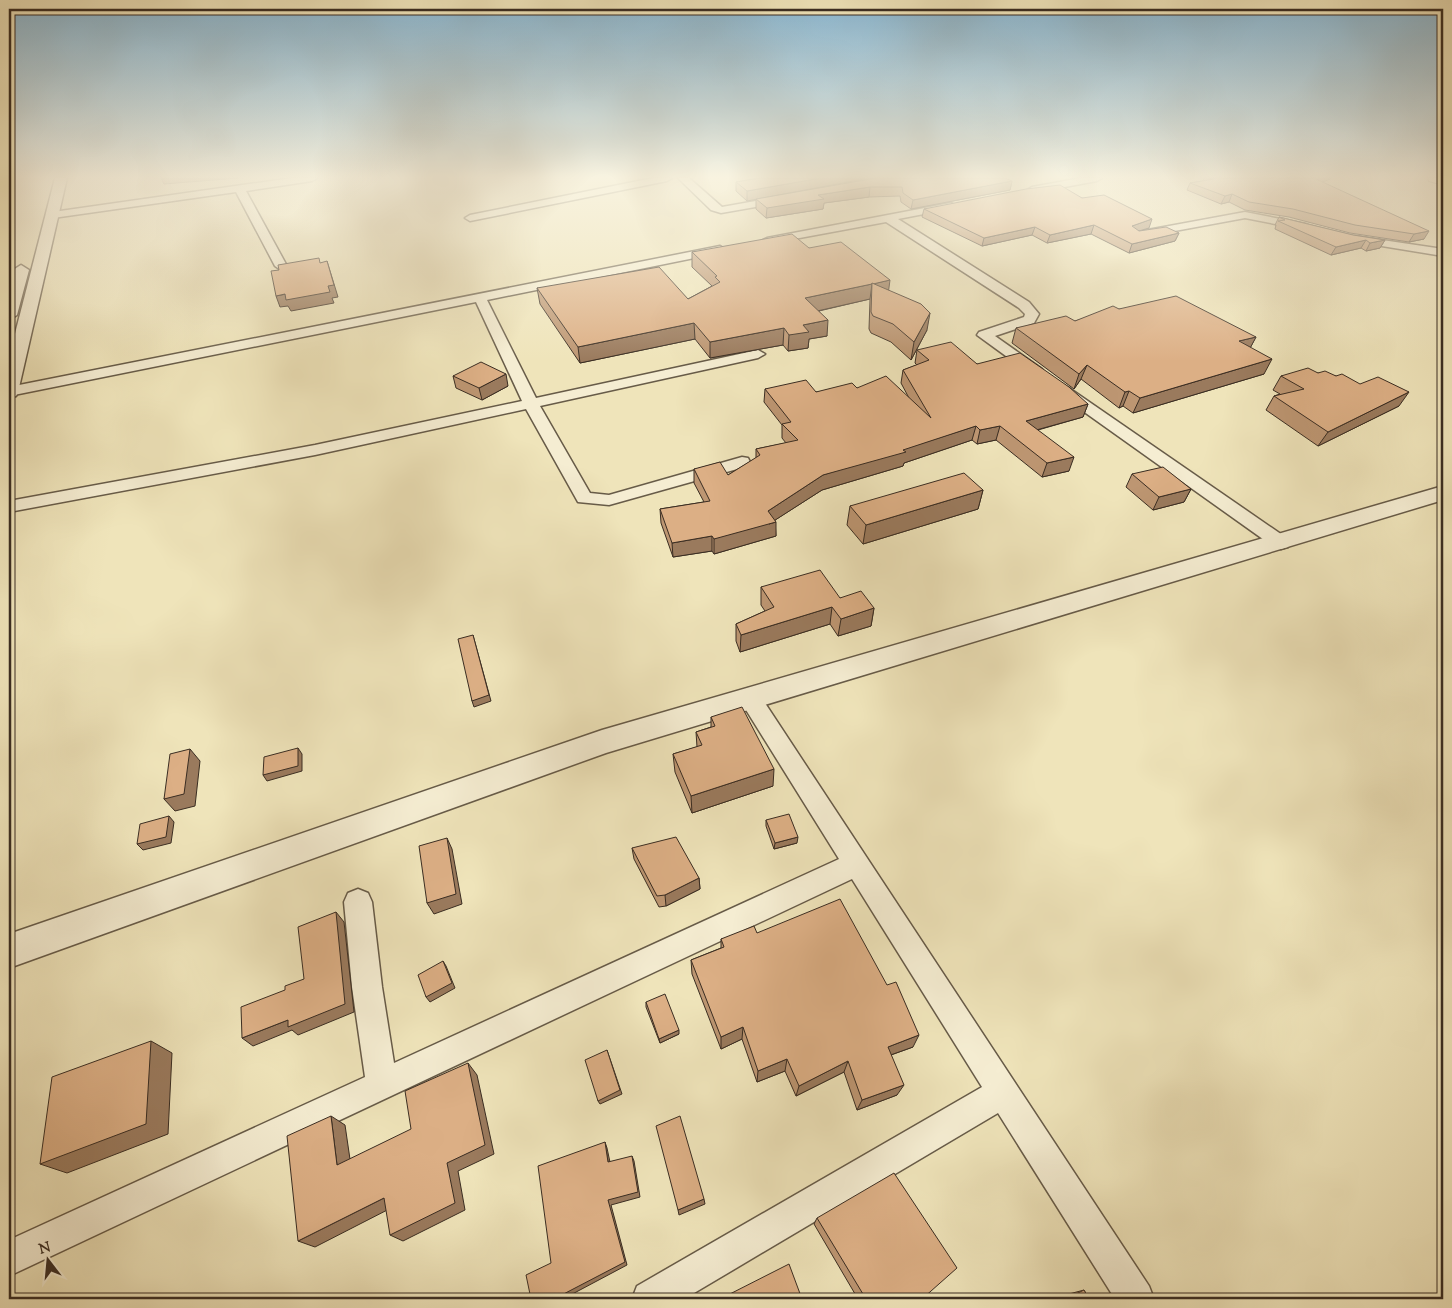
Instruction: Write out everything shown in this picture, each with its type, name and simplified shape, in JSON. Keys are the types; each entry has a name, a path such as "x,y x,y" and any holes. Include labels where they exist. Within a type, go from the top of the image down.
{"street":[{"path":"47,239 9,392 729,248"},
{"path":"266,239 281,266"},
{"path":"757,243 778,239"},
{"path":"921,239 1024,305 1032,314 1029,320 984,335 1281,543"},
{"path":"1360,239 1443,254"},
{"path":"9,314 24,261"},
{"path":"480,298 531,404 584,498 609,500 742,462"},
{"path":"9,506 305,452 758,354"},
{"path":"9,951 602,742 749,697 1281,543 1443,493"},
{"path":"749,697 1136,1299"},
{"path":"9,1258 857,864"},
{"path":"358,902 367,987 382,1084"},
{"path":"650,1299 1003,1092"}],"building":[{"path":"764,239 798,239 809,248 841,242 890,280 805,298 828,320 803,325 809,332 789,335 784,328 710,342 694,323 578,347 537,288 659,267 688,299 720,282 715,277 717,276 692,252"},
{"path":"1122,239 1153,239 1132,244"},
{"path":"1318,239 1385,240 1370,243 1366,240 1336,247"},
{"path":"319,258 320,263 327,261 334,285 328,286 330,292 286,300 285,294 276,296 271,271 279,270 278,265"},
{"path":"872,283 921,304 930,313 914,342 893,324 873,316 871,312"},
{"path":"1176,296 1256,337 1239,341 1272,359 1140,398 1129,391 1125,392 1087,365 1079,374 1016,328 1066,316 1075,321 1113,306 1119,309"},
{"path":"951,342 977,364 1020,353 1069,387 1088,404 1026,421 1074,457 1047,463 1000,426 980,430 976,426 903,450 906,452 823,475 768,511 776,522 714,539 712,536 672,543 660,509 710,501 694,469 720,462 728,475 760,455 756,449 798,440 782,424 791,422 765,389 806,380 816,392 852,383 857,388 886,376 931,418 903,370 929,360 917,350"},
{"path":"481,362 506,374 479,388 453,376"},
{"path":"1308,368 1318,373 1325,371 1336,376 1342,374 1360,384 1378,377 1409,392 1328,432 1274,396 1304,389 1281,376"},
{"path":"1163,467 1191,489 1159,497 1132,474"},
{"path":"964,473 983,490 866,525 850,506"},
{"path":"820,570 840,598 861,591 874,608 841,619 832,607 741,635 736,624 774,607 761,587"},
{"path":"473,635 489,695 472,701 458,639"},
{"path":"742,707 774,769 691,796 673,754 702,745 696,732 715,726 711,717"},
{"path":"298,748 298,766 263,775 264,757"},
{"path":"190,749 184,794 164,799 170,754"},
{"path":"789,814 798,837 775,843 766,820"},
{"path":"169,816 166,837 137,844 140,824"},
{"path":"676,837 699,878 665,895 657,896 632,848"},
{"path":"447,838 456,894 427,903 419,846"},
{"path":"840,899 887,985 896,982 919,1035 888,1047 904,1085 862,1100 848,1061 799,1086 787,1059 758,1071 743,1027 721,1037 691,960 724,947 721,939 754,926 757,933"},
{"path":"336,912 345,1004 288,1027 288,1020 242,1038 241,1007 285,990 285,986 304,979 298,927"},
{"path":"443,961 452,983 426,997 418,975"},
{"path":"665,994 679,1030 659,1039 646,1002"},
{"path":"151,1041 146,1124 40,1164 52,1077"},
{"path":"607,1050 620,1090 598,1101 585,1060"},
{"path":"468,1063 485,1145 447,1163 455,1203 390,1235 384,1198 298,1241 287,1136 331,1116 337,1165 411,1129 405,1091"},
{"path":"680,1116 704,1199 678,1210 656,1126"},
{"path":"605,1142 608,1162 632,1156 638,1192 608,1200 625,1262 554,1299 531,1299 526,1275 551,1263 538,1166"},
{"path":"894,1173 957,1268 922,1299 866,1299 817,1218"},
{"path":"789,1264 802,1299 720,1299"},
{"path":"1084,1290 1089,1299 1066,1299"}]}
